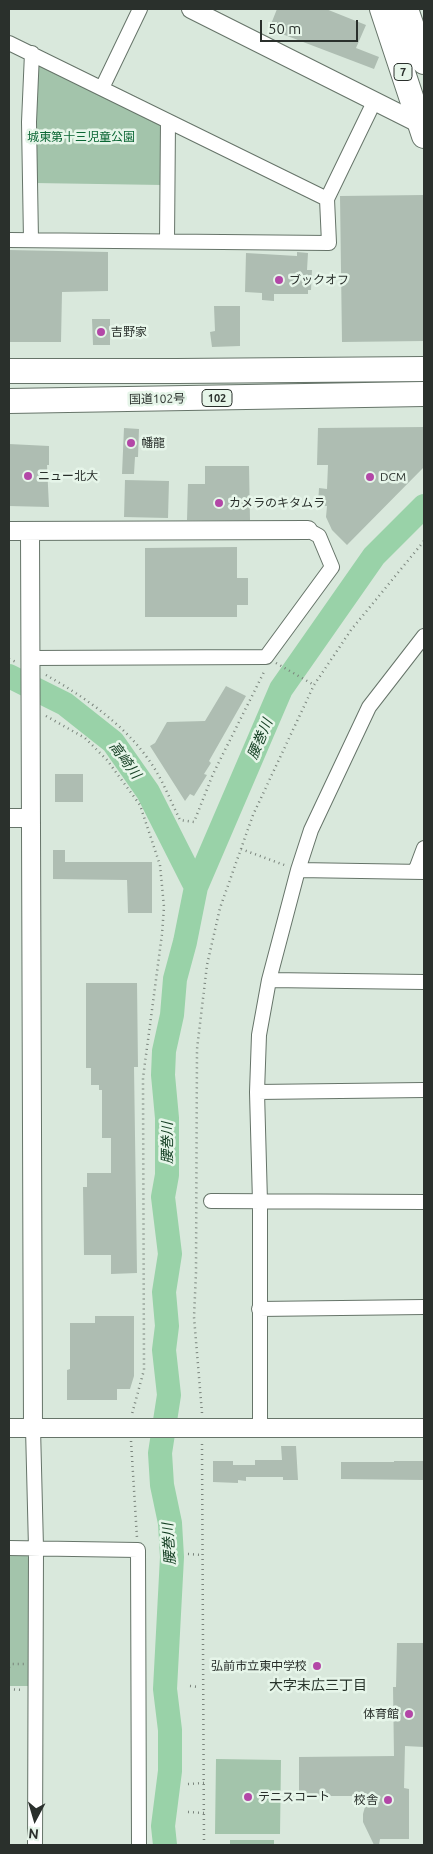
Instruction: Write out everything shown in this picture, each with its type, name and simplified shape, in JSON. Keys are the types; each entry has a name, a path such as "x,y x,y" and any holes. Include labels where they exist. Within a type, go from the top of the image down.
{"highway":[{"name":"7","path":"382,9 423,128"},
{"name":"7","path":"406,9 424,62"},
{"name":"102","path":"9,371 424,369"},
{"name":"国道102号","path":"9,401 424,394"}],"street":[{"path":"102,88 140,9"},
{"path":"191,9 375,100 423,128"},
{"path":"9,43 327,199"},
{"path":"31,240 29,122 32,53"},
{"path":"9,240 329,243 327,199 375,100"},
{"path":"167,241 168,121"},
{"path":"9,531 308,530 320,536 332,567 266,657 30,666"},
{"path":"30,531 33,1428 36,1548 35,1845"},
{"path":"260,1428 259,1035 269,980 298,870 311,830 369,707 424,636"},
{"path":"9,818 30,818"},
{"path":"298,870 420,872 424,848"},
{"path":"269,980 424,982"},
{"path":"258,1092 424,1090"},
{"path":"211,1201 424,1202"},
{"path":"259,1308 424,1307"},
{"path":"9,1428 424,1428"},
{"path":"9,1548 138,1550 139,1845"}],"path":[{"path":"204,1845 200,1428 194,1317 196,1273 197,1049 207,965 220,908 253,815 314,685 351,630 424,542"},
{"path":"9,659 30,666 72,690 100,710 130,736 156,770 180,820 194,822 216,767 266,668"},
{"path":"275,662 314,685"},
{"path":"30,707 85,738 107,760 140,805 160,865 164,907 162,934 143,1078 144,1370 134,1428 138,1550"},
{"path":"241,849 298,870"},
{"path":"188,1554 202,1555"},
{"path":"190,1686 199,1687"},
{"path":"188,1784 204,1783"},
{"path":"188,1812 204,1813"}],"green space":[{"name":"城東第十三児童公園","path":"38,63 163,126 163,185 34,183 35,65"},
{"path":"9,1552 24,1552 29,1557 29,1686 9,1686"},
{"name":"テニスコート","path":"216,1759 281,1760 280,1834 215,1834"},
{"path":"230,1840 274,1840 274,1845 230,1845"}],"building":[{"path":"277,9 326,9 366,25 356,48 379,57 374,69 269,29"},
{"path":"424,195 424,341 342,342 340,196"},
{"path":"9,250 108,252 108,291 62,292 61,342 9,342"},
{"name":"ブックオフ","path":"297,252 308,253 307,270 312,270 311,290 308,290 308,294 274,294 274,301 262,300 262,293 245,292 246,253 297,256"},
{"path":"214,306 240,306 240,346 212,347 210,332 215,331"},
{"name":"吉野家","path":"92,319 110,319 110,345 93,345"},
{"name":"DCM","path":"424,427 424,467 347,545 332,530 326,517 327,506 318,505 319,488 327,489 328,465 317,465 318,428"},
{"name":"幡龍","path":"124,428 139,429 138,457 135,457 134,474 122,474"},
{"name":"ニュー北大","path":"9,444 49,446 49,465 47,465 49,507 9,506"},
{"name":"カメラのキタムラ","path":"205,466 249,466 250,520 187,520 188,484 205,484"},
{"path":"125,480 169,481 168,518 124,517"},
{"path":"237,547 237,578 248,578 248,605 237,605 237,617 145,617 145,548"},
{"path":"226,686 246,696 209,761 211,763 204,774 207,775 194,796 190,794 185,801 150,746 155,743 167,722 205,721"},
{"path":"55,774 83,774 83,802 55,802"},
{"path":"53,850 65,850 65,862 152,862 152,913 128,913 127,880 53,879"},
{"path":"86,983 137,983 138,1067 134,1067 137,1273 111,1274 111,1255 84,1255 83,1187 87,1187 87,1173 111,1173 111,1138 102,1138 102,1090 99,1090 99,1085 91,1085 91,1068 86,1068"},
{"path":"95,1316 134,1316 134,1376 130,1389 117,1389 117,1400 67,1400 67,1370 70,1369 70,1323 95,1323"},
{"path":"281,1446 296,1446 298,1480 283,1480 283,1477 246,1477 246,1481 238,1480 238,1483 213,1482 213,1461 233,1461 233,1465 255,1465 255,1460 282,1460"},
{"path":"424,1461 424,1480 341,1479 341,1462"},
{"name":"校舎","path":"397,1643 424,1643 424,1747 405,1746 404,1788 409,1789 409,1839 380,1839 379,1845 374,1845 363,1822 363,1814 368,1796 299,1796 299,1757 394,1756 393,1687 396,1687"}],"waterway":[{"name":"腰巻川","path":"165,1845 163,1826 170,1771 170,1730 165,1689 172,1557 170,1523 162,1485 160,1453 169,1395 164,1350 167,1326 164,1292 170,1254 163,1197 167,1175 167,1118 163,1075 164,1051 172,1015 175,979 185,942 196,887 281,689 374,556 424,506"},
{"name":"高崎川","path":"9,676 65,704 113,742 148,792 196,887"}],"place":[{"name":"ブックオフ","path":"279,280"},
{"name":"吉野家","path":"101,332"},
{"name":"幡龍","path":"131,443"},
{"name":"ニュー北大","path":"28,476"},
{"name":"DCM","path":"370,477"},
{"name":"カメラのキタムラ","path":"219,503"},
{"name":"弘前市立東中学校","path":"317,1666"},
{"name":"体育館","path":"409,1714"},
{"name":"テニスコート","path":"248,1797"},
{"name":"校舎","path":"388,1800"}],"district":[{"name":"大字末広三丁目","path":"318,1685"}]}
